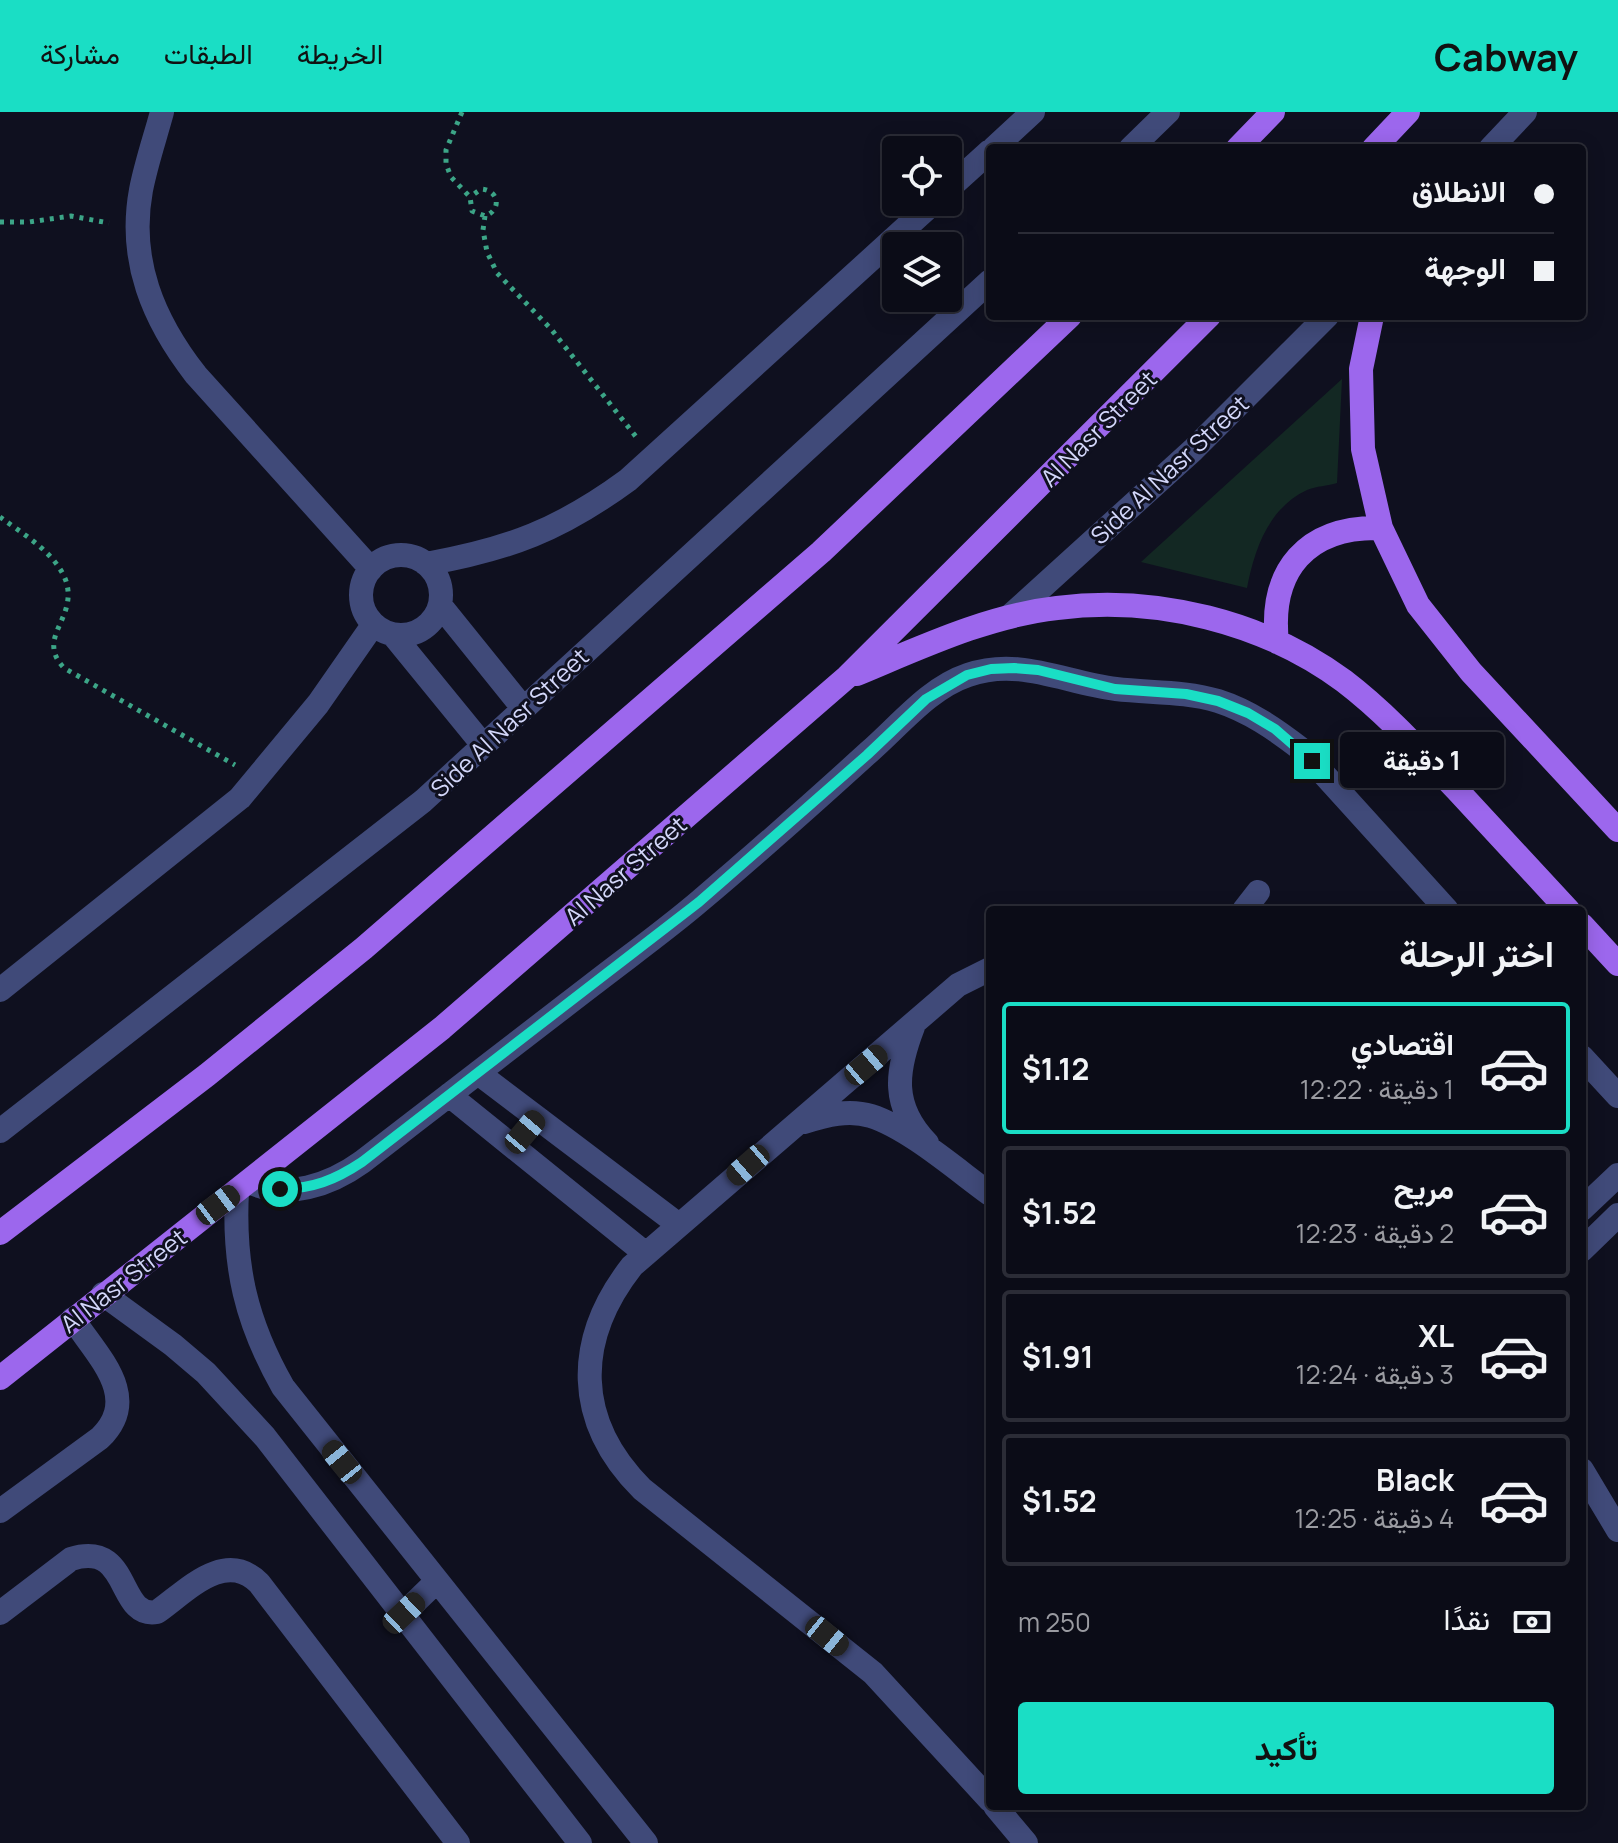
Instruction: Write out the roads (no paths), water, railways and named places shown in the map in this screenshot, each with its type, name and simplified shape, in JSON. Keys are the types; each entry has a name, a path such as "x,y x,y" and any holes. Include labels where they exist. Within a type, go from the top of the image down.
{"main road":[{"path":"1242,144 1273,112"},
{"path":"1378,144 1408,112"},
{"path":"0,1233 207,1075 364,948 821,552 1066,320"},
{"name":"Al Nasr Street","path":"0,1378 442,1028 847,677 1205,320"},
{"path":"1371,320 1361,369 1363,449 1381,528 1418,605 1471,672 1618,830"},
{"path":"1277,642 1274,616 1279,591 1290,567 1308,548 1330,534 1355,527 1381,528"},
{"path":"847,677 982,624 1056,608 1132,606 1206,617 1277,642 1342,680 1371,703 1428,759 1561,906"},
{"path":"1586,929 1618,964"}],"street":[{"path":"162,112 141,191 138,230 142,270 154,308 171,343 196,375 371,569"},
{"path":"998,144 1033,112"},
{"path":"1135,144 1168,112"},
{"path":"1495,144 1525,112"},
{"path":"962,177 986,155"},
{"path":"426,564 514,544 554,528 592,506 653,457 919,216"},
{"name":"Side Al Nasr Street","path":"0,1131 423,801 986,285"},
{"name":"Side Al Nasr Street","path":"1009,617 1193,450 1323,320"},
{"path":"384,630 409,635 434,619 440,605 441,590 436,576 426,564 404,555 391,556 371,569 365,577 361,598 367,617 384,630 483,745"},
{"path":"440,605 523,708"},
{"path":"0,990 240,798 384,630"},
{"path":"646,1843 303,1414 266,1358 253,1327 237,1260 243,1187 302,1189 334,1179 362,1162 699,902 867,755 926,699 967,675 991,669 1038,670 1115,689 1186,694 1218,701 1248,713 1301,749 1443,906"},
{"path":"986,971 958,985 632,1266 603,1309 594,1334 590,1360 590,1386 601,1432 625,1472 642,1489 873,1673 986,1796"},
{"path":"914,1024 900,1059 900,1097 914,1129 945,1161"},
{"path":"1586,1061 1618,1096"},
{"path":"478,1073 679,1225"},
{"path":"449,1095 646,1254"},
{"path":"794,1125 832,1113 870,1116 905,1134 986,1191"},
{"path":"513,1147 538,1118"},
{"path":"1586,1205 1618,1175"},
{"path":"1586,1246 1618,1215"},
{"path":"103,1294 173,1345 237,1404 404,1613 580,1843"},
{"path":"0,1511 100,1438 111,1427 118,1413 118,1395 113,1380 73,1319"},
{"path":"1586,1477 1618,1531"},
{"path":"1586,1503 1618,1531"},
{"path":"0,1613 71,1559 82,1556 95,1555 106,1559 138,1608 150,1613 157,1612 211,1573 232,1569 252,1576 458,1843"},
{"path":"404,1613 437,1581"},
{"path":"998,1810 1026,1843"}]}
